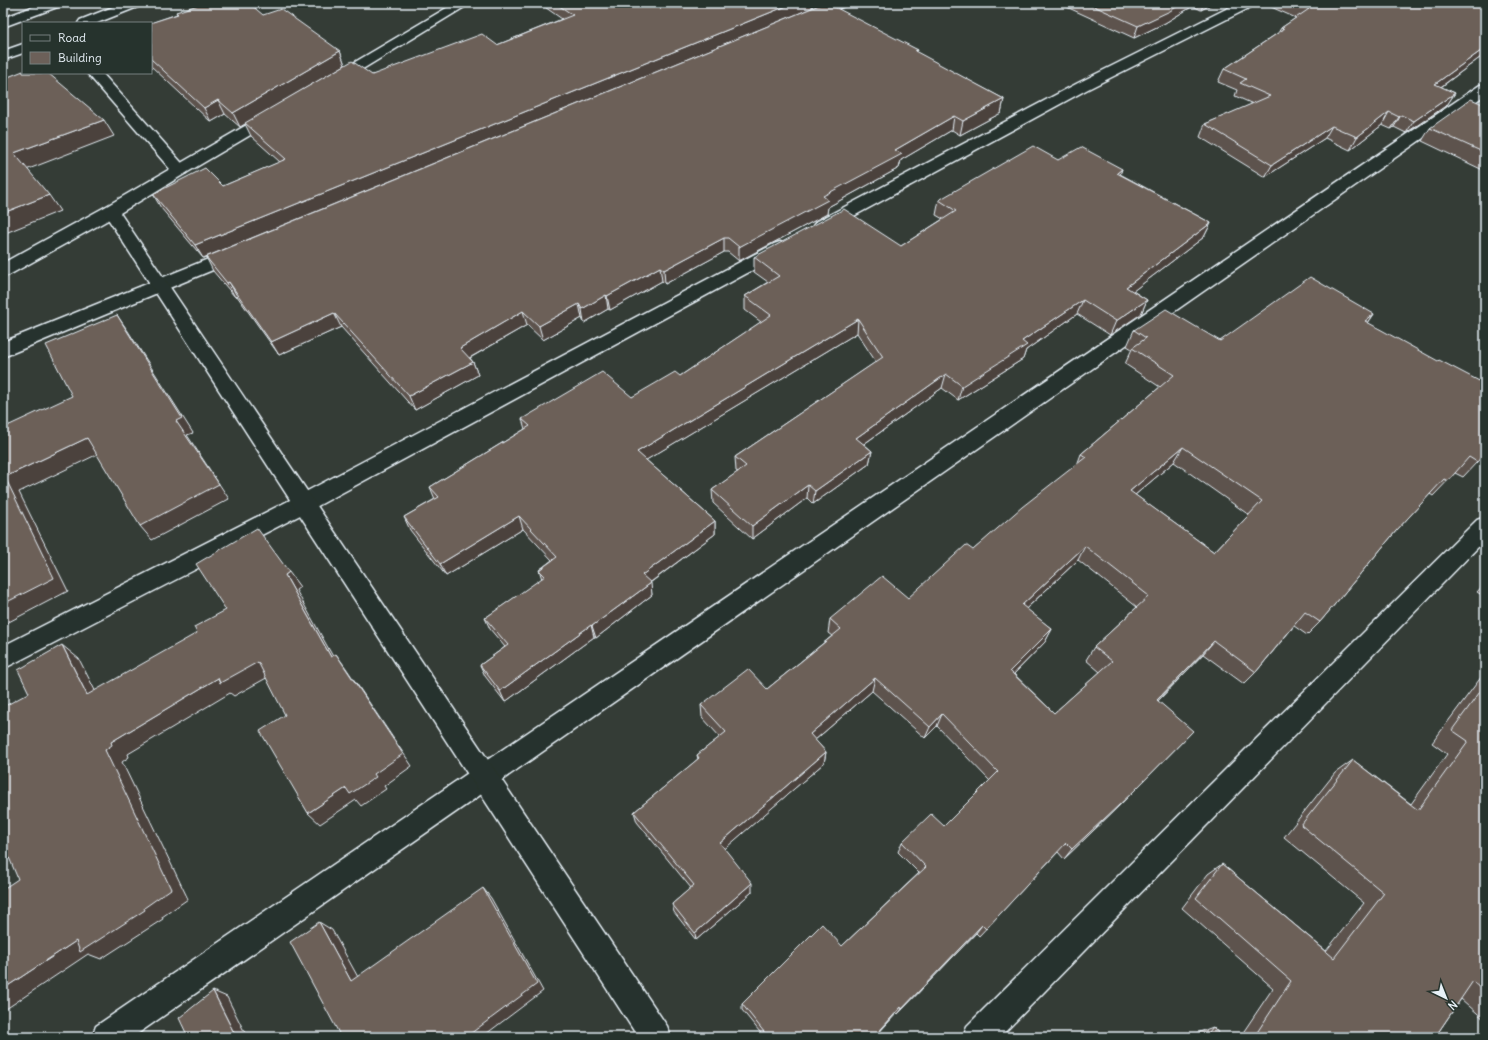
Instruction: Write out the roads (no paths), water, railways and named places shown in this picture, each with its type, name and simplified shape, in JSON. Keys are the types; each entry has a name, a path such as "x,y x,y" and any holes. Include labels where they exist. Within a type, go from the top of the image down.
{"street":[{"path":"3,23 55,3"},
{"path":"88,22 135,3"},
{"path":"322,87 464,3"},
{"path":"795,21 839,3"},
{"path":"3,658 304,503 1083,86 1248,3"},
{"path":"3,56 22,48"},
{"path":"95,74 180,170"},
{"path":"106,1037 1485,88"},
{"path":"3,271 111,211 289,107"},
{"path":"111,211 656,1037"},
{"path":"3,350 249,248"},
{"path":"978,1037 1485,526"}]}
